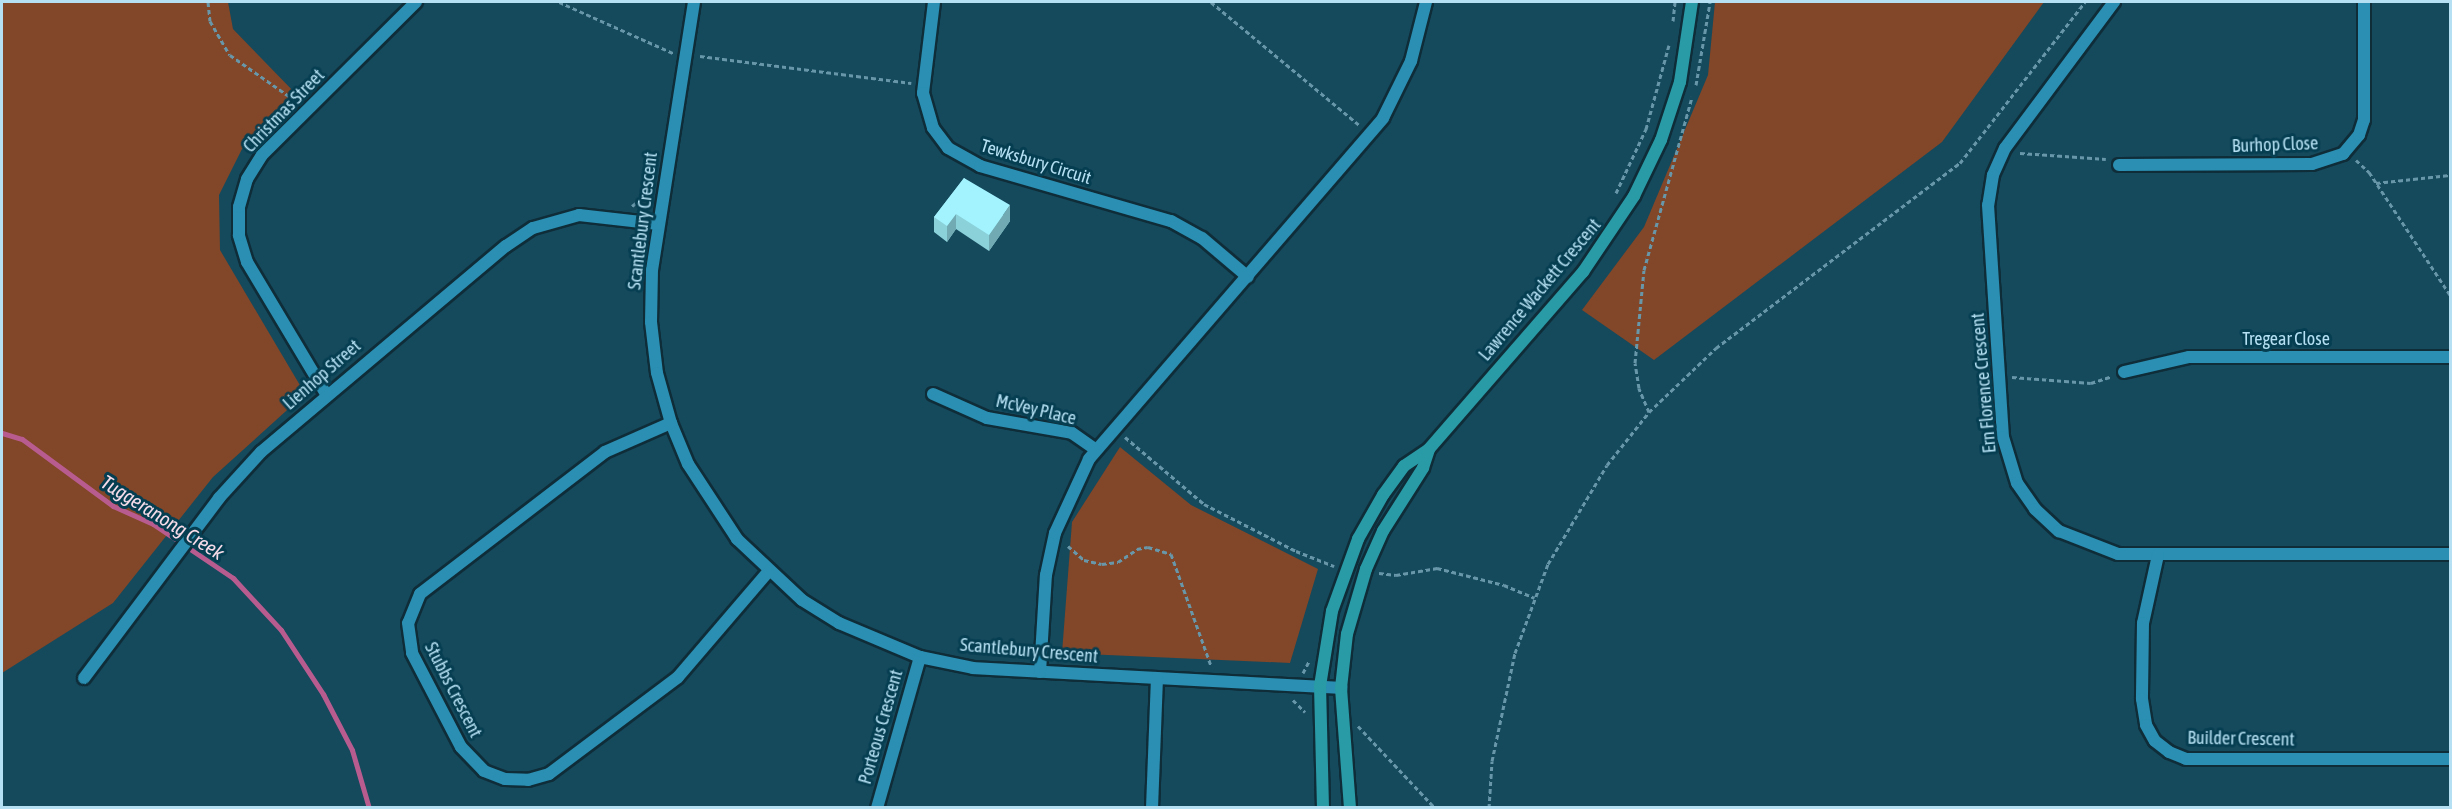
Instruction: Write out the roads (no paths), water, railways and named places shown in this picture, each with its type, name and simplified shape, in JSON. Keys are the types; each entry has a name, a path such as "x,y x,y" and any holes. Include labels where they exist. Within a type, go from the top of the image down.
{"street":[{"name":"Christmas Street","path":"326,394 247,262 239,235 239,207 247,179 262,155 416,2"},
{"name":"Scantlebury Crescent","path":"694,2 679,53 658,224 651,322 657,373 671,423 711,503 768,572 839,623 920,657 973,668 1341,688"},
{"name":"Tewksbury Circuit","path":"934,2 924,84 925,105 933,128 958,155 980,166 1171,221 1202,238 1248,277"},
{"path":"1040,672 1046,575 1056,531 1071,493 1096,450 1248,277 1383,118 1411,61 1426,2"},
{"name":"Lawrence Wackett Crescent","path":"1323,807 1320,686 1330,619 1348,561 1383,495 1404,466 1429,449 1582,272 1619,222 1661,140 1682,72 1692,2"},
{"name":"Ern Florence Crescent","path":"2114,2 2005,148 1993,175 1988,205 2003,437 2017,483 2035,510 2059,531 2102,551 2158,555 2451,554"},
{"name":"Burhop Close","path":"2119,165 2328,162 2346,150 2359,135 2364,120 2364,2"},
{"name":"Lienhop Street","path":"84,678 187,540 254,460 326,394 506,246 533,228 579,215 631,219 658,224"},
{"name":"Tregear Close","path":"2124,372 2189,357 2451,357"},
{"name":"McVey Place","path":"933,394 987,418 1072,433 1096,450"},
{"name":"Stubbs Crescent","path":"671,423 605,452 420,594 408,622 412,653 461,747 484,771 505,779 528,780 549,774 678,677 768,572"},
{"name":"Lawrence Wackett Crescent","path":"1350,807 1341,688 1347,634 1366,568 1383,531 1423,468 1429,449"},
{"name":"Builder Crescent","path":"2158,555 2143,622 2142,699 2146,725 2155,741 2169,752 2186,759 2451,759"},
{"name":"Porteous Crescent","path":"876,807 920,657"},
{"path":"1152,807 1157,678"}],"waterway":[{"name":"Tuggeranong Creek","path":"2,433 22,439 113,506 153,524 233,578 281,630 323,694 352,750 369,808"}]}
